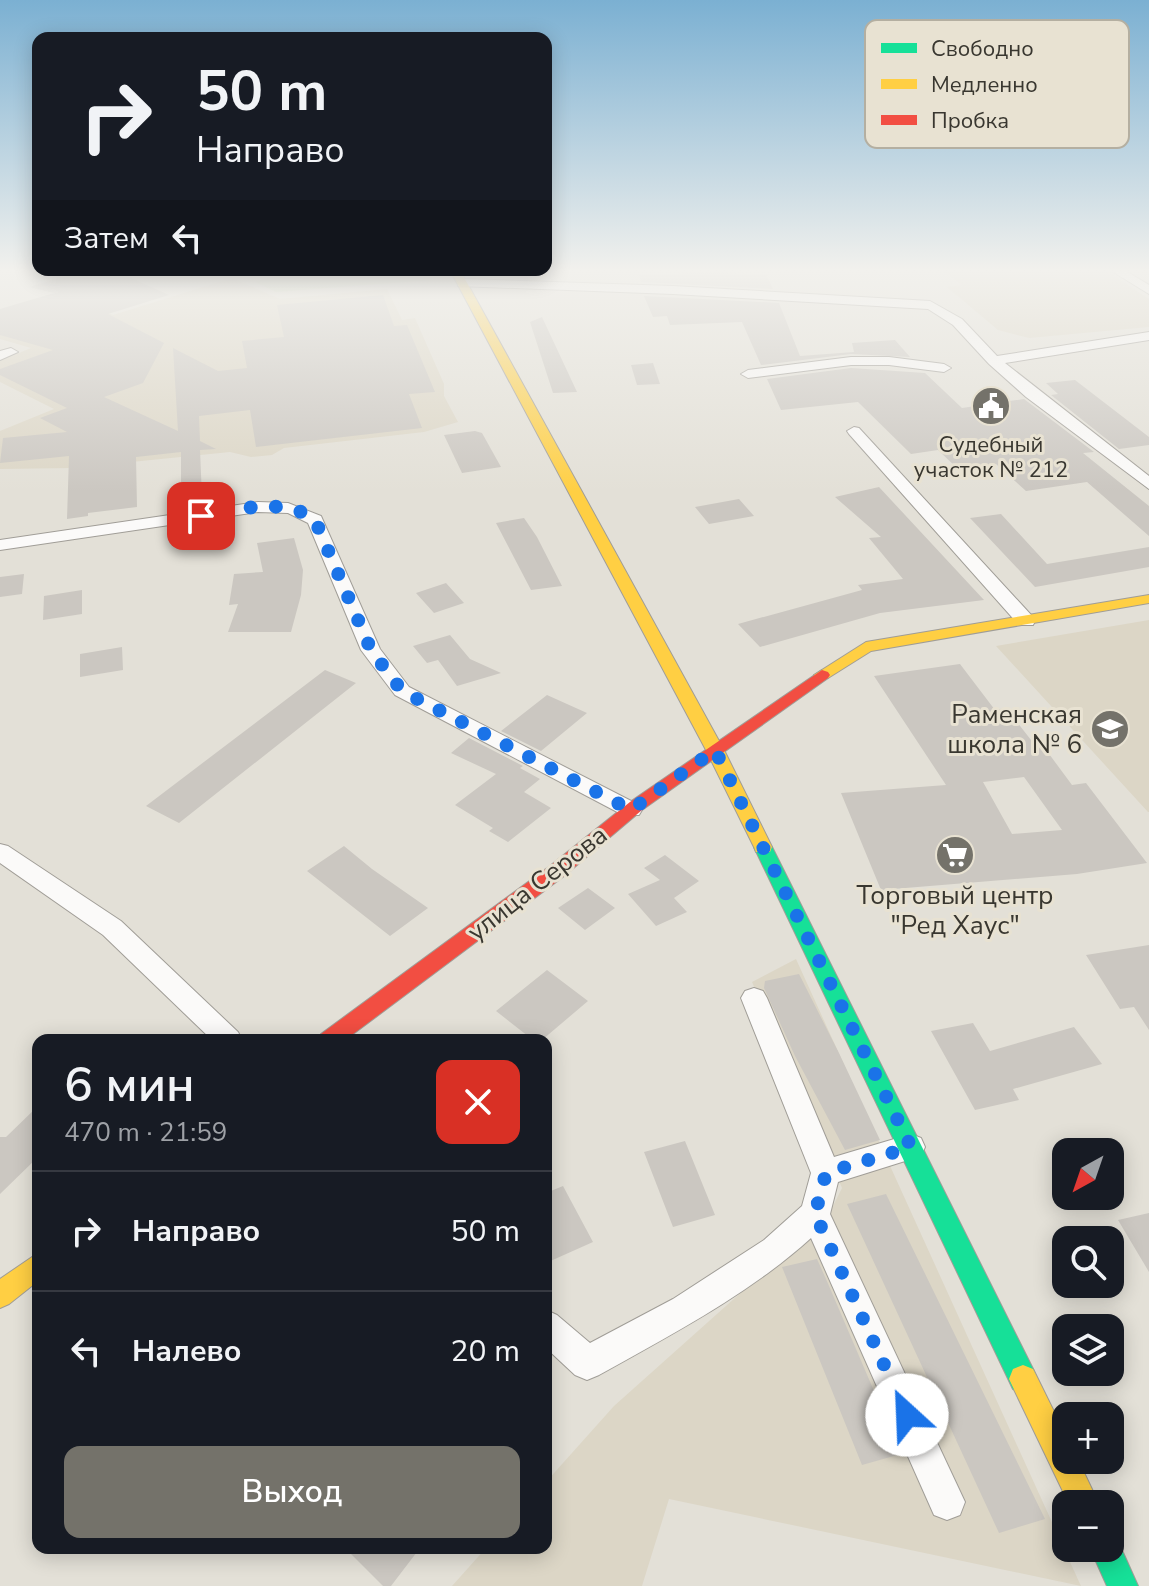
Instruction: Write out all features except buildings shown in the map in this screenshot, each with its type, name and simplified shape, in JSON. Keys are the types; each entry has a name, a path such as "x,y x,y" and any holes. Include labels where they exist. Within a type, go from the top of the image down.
{"main road":[{"path":"496,344 715,750 1077,1490"},
{"name":"улица Серова","path":"337,1034 557,871 631,810 773,707 866,647 1149,599"},
{"path":"0,1295 32,1270"},
{"path":"1112,1562 1123,1586"}],"street":[{"path":"979,344 994,361 1149,484"},
{"path":"994,361 1099,344"},
{"path":"748,374 851,361 889,361 944,368"},
{"path":"854,431 1026,621"},
{"path":"0,545 274,506 305,512 315,520 371,650 402,691 631,810"},
{"path":"0,852 112,928 223,1034"},
{"path":"552,1331 587,1363 684,1310 775,1250 815,1214 826,1173 754,998"},
{"path":"826,1173 911,1147"},
{"path":"815,1214 947,1502"}],"shaded area":[{"path":"17,344 426,344 444,384 444,396 458,422 424,432 284,448 272,455 251,457 230,452 72,468 0,469 0,431 54,409 0,382 0,361 31,348"},
{"name":"Раменская школа № 6","path":"1149,620 1149,812 1148,812 996,646"},
{"path":"796,959 1052,1522 1052,1562 1070,1562 1081,1586 669,1499 642,1586 452,1586 481,1554 552,1554 552,1475 614,1406 829,1214 842,1188 752,982"}],"traffic: fast":[{"path":"763,847 1023,1379"},
{"path":"1112,1562 1123,1586"}],"traffic: slow":[{"path":"495,344 715,750 763,847"},
{"path":"822,675 866,647 1149,599"},
{"path":"0,1295 32,1270"},
{"path":"1023,1379 1077,1490"}],"traffic: jam":[{"path":"337,1034 557,871 636,806 822,675"}],"place":[{"name":"Судебный участок № 212","path":"991,406"},
{"name":"Раменская школа № 6","path":"1110,729"},
{"name":"Торговый центр \"Ред Хаус\"","path":"955,855"}],"route":[{"path":"201,516 274,506 305,512 315,520 371,650 402,691 631,810 715,750 911,1147 826,1173 815,1214 907,1415"}]}
